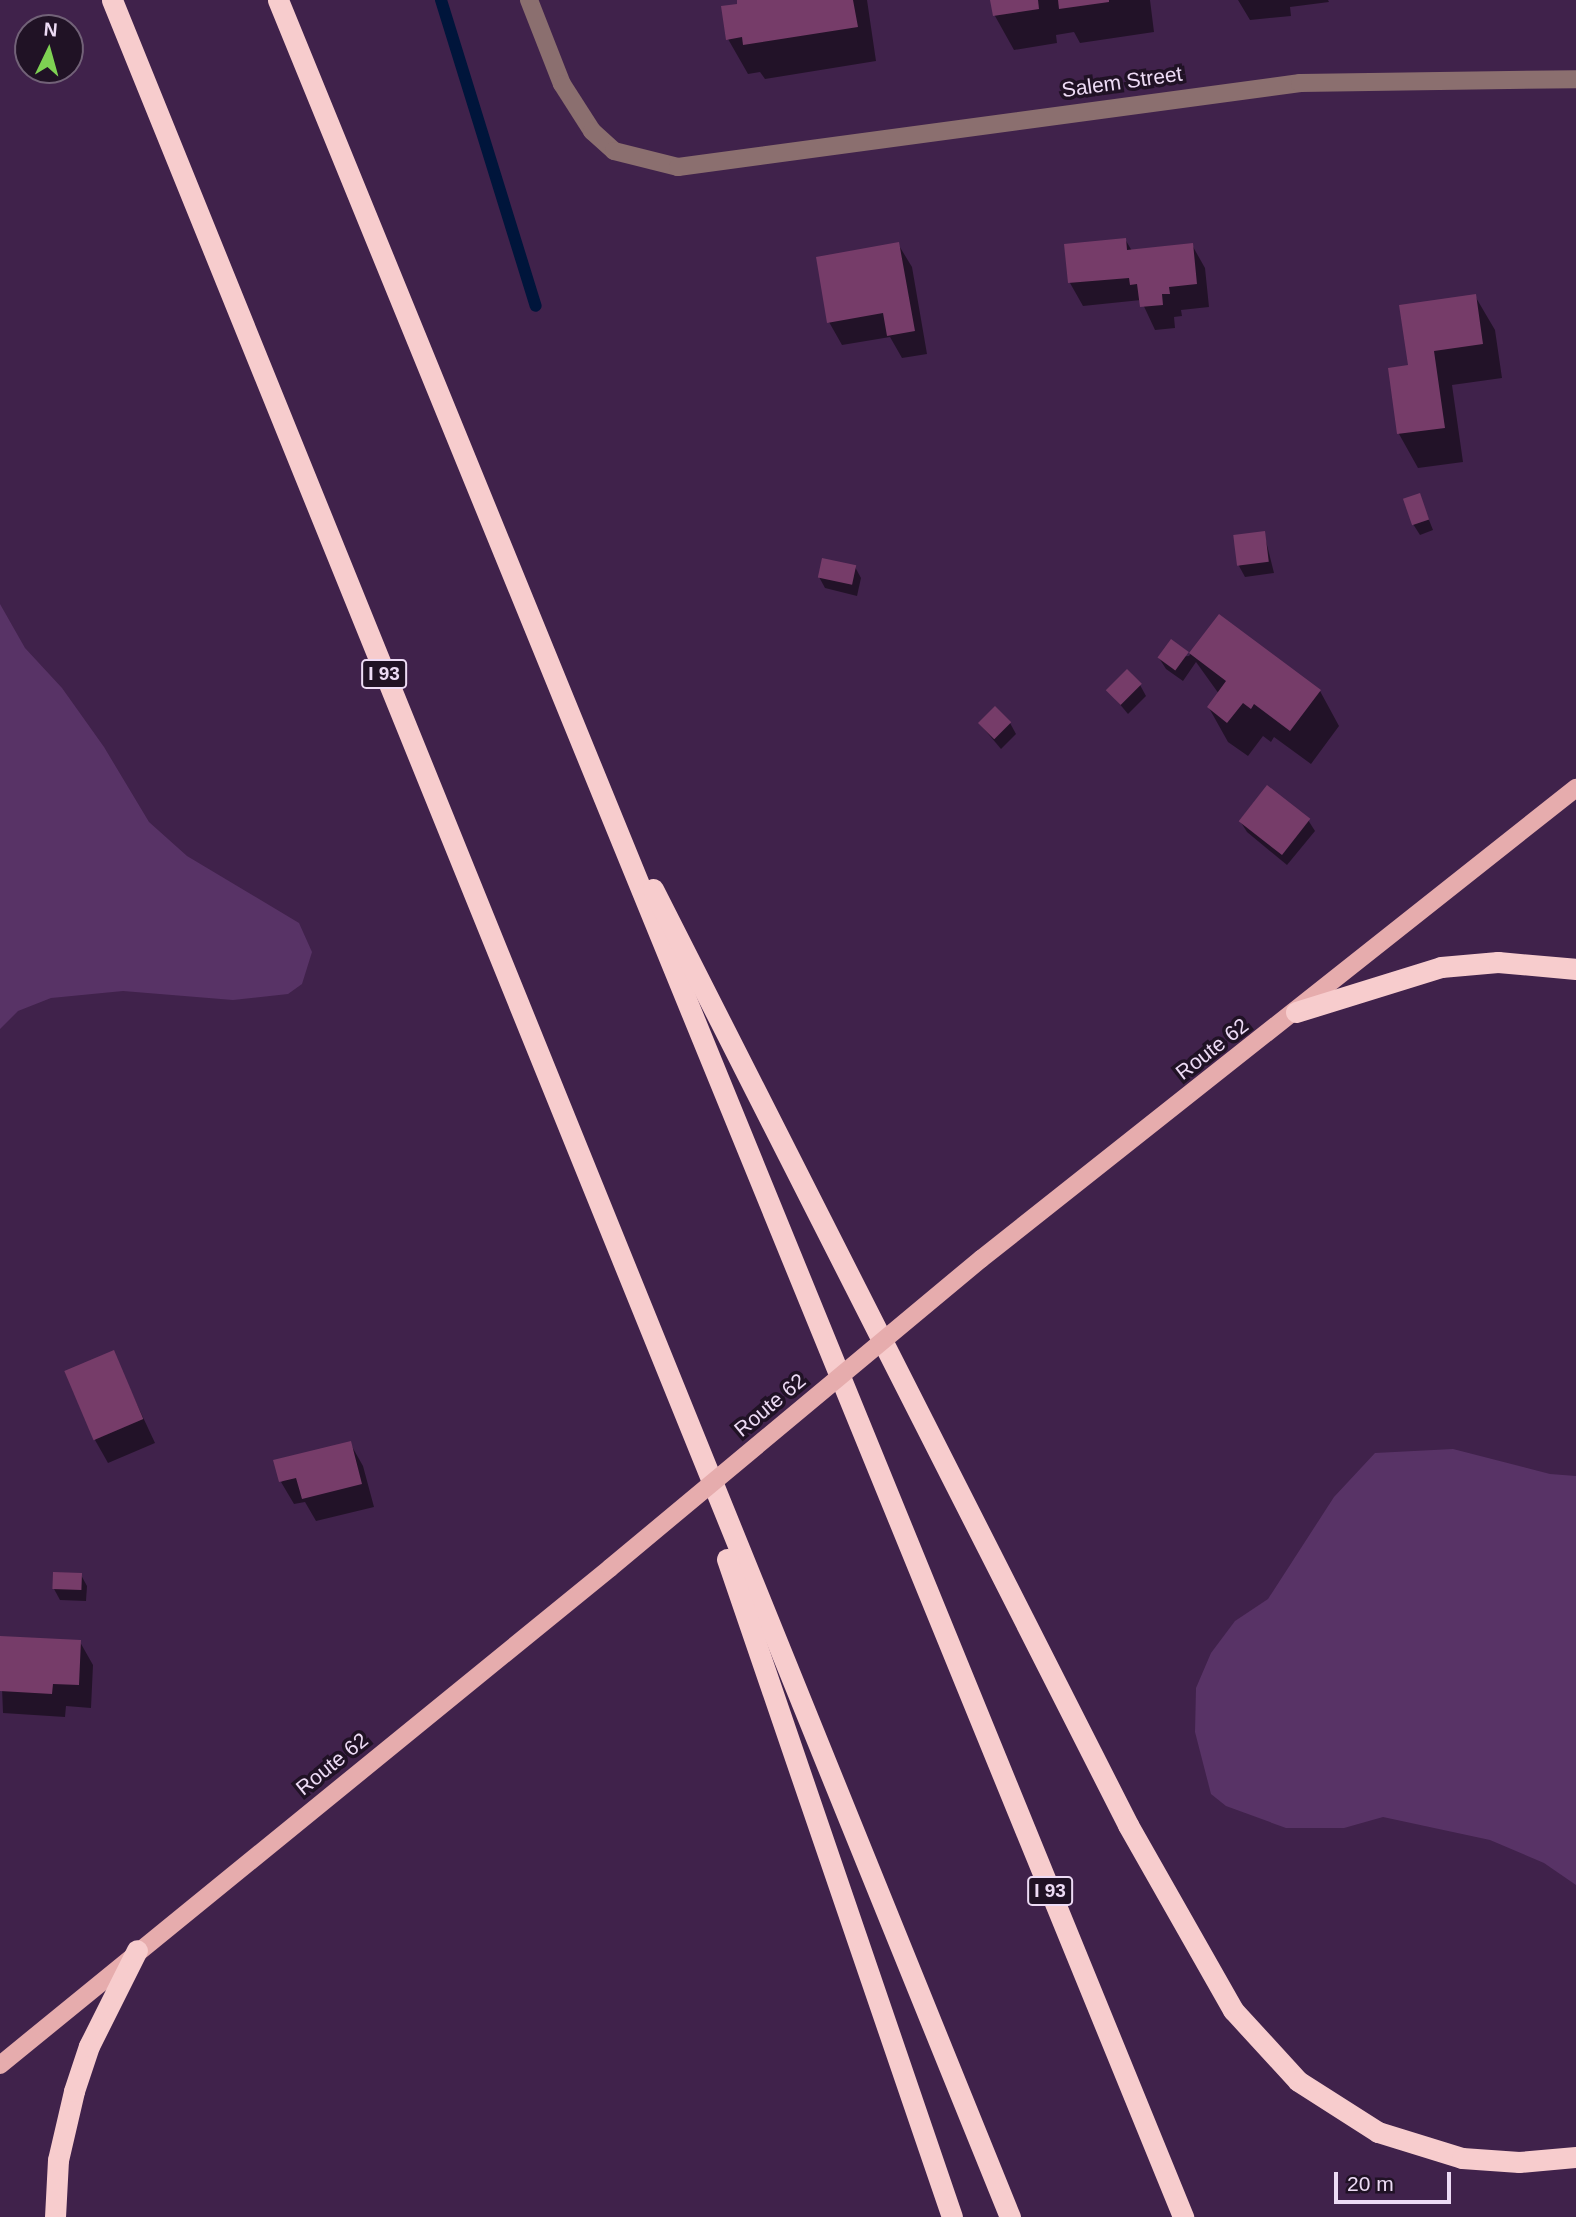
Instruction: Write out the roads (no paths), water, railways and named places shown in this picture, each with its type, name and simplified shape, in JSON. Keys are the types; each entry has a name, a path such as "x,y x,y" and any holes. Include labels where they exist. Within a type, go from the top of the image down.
{"highway":[{"name":"I 93","path":"112,0 655,1348 1010,2217"},
{"name":"I 93","path":"278,0 1183,2217"},
{"path":"581,746 1115,1801 1233,2010 1298,2081 1346,2116 1378,2132 1462,2158 1519,2162 1576,2157"},
{"path":"1296,1012 1441,967 1498,961 1576,969"},
{"path":"655,1348 952,2217"},
{"path":"55,2217 58,2160 74,2091 89,2046 137,1950"}],"main road":[{"name":"Route 62","path":"0,2065 137,1950 610,1568 981,1259 1576,788"}],"street":[{"name":"Salem Street","path":"529,0 562,84 592,131 614,151 678,167 1300,83 1576,79"}],"waterway":[{"path":"441,0 536,306"}]}
